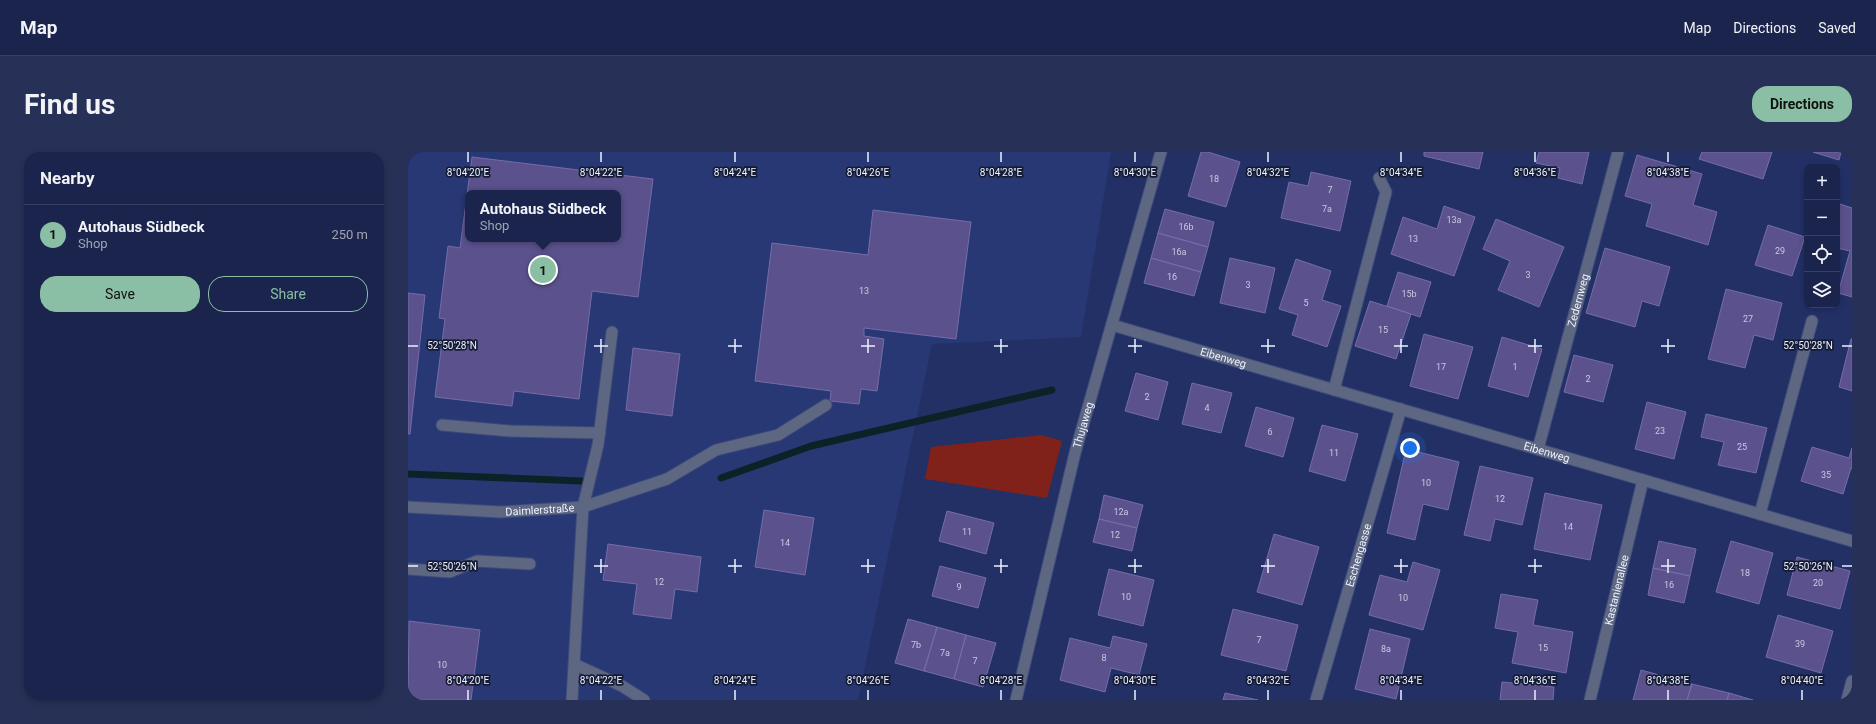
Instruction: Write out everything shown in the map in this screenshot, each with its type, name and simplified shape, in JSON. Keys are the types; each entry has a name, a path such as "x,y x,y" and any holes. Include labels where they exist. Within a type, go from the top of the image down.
{"street":[{"name":"Thujaweg","path":"1016,700 1074,453 1161,152"},
{"name":"Zedernweg","path":"1538,449 1618,152"},
{"path":"1334,390 1386,192 1379,178"},
{"path":"1760,514 1812,321"},
{"name":"Eibenweg","path":"1112,325 1852,541"},
{"path":"572,700 583,507 600,433 612,332"},
{"name":"Daimlerstraße","path":"408,507 501,512 583,507 667,479 716,450 778,435 826,405"},
{"name":"Eschengasse","path":"1316,700 1401,409"},
{"path":"442,425 510,431 600,433"},
{"name":"Kastanienallee","path":"1590,700 1643,480"},
{"path":"408,570 450,572 477,561 530,564"},
{"path":"574,664 622,686 644,700"},
{"path":"1846,700 1852,681"}],"shaded area":[{"path":"408,152 1111,152 1081,337 932,344 858,700 408,700"},
{"path":"1042,435 1062,441 1047,498 925,479 931,447"}],"building":[{"path":"1201,152 1208,152 1240,162 1226,207 1188,196"},
{"path":"1424,152 1483,152 1479,169 1424,156"},
{"path":"1539,152 1589,152 1582,184 1558,178 1560,168 1536,163"},
{"path":"1702,152 1772,152 1763,179 1699,159"},
{"path":"1813,152 1841,152 1839,160"},
{"path":"1637,155 1702,174 1693,205 1717,212 1708,245 1646,226 1652,204 1625,196"},
{"path":"472,157 653,179 638,297 592,291 579,399 514,391 512,406 435,397 445,319 439,318 448,246 460,248 465,210 465,242 621,242 621,190 468,190"},
{"path":"1311,172 1351,181 1340,231 1281,218 1289,182 1308,186"},
{"path":"1840,204 1852,208 1852,297 1840,294 1840,286 1850,251 1840,249"},
{"path":"1444,206 1475,217 1454,276 1391,254 1403,217 1437,229"},
{"path":"1165,209 1214,222 1208,247 1158,233"},
{"path":"873,210 971,222 956,339 864,328 864,336 884,339 877,391 861,389 859,404 830,401 831,391 755,381 772,243 868,255"},
{"path":"1496,219 1564,247 1539,307 1498,290 1510,261 1483,249"},
{"path":"1768,225 1804,237 1792,276 1755,265"},
{"path":"1158,233 1208,247 1201,272 1151,258"},
{"path":"1605,248 1670,267 1659,306 1642,301 1635,327 1586,313"},
{"path":"1151,258 1201,272 1194,296 1144,283"},
{"path":"1230,258 1275,268 1265,313 1220,303"},
{"path":"1296,259 1331,271 1322,300 1341,306 1327,347 1292,335 1298,315 1279,309"},
{"path":"1398,272 1431,282 1420,317 1387,306"},
{"path":"1726,289 1782,303 1773,340 1754,335 1745,368 1708,359"},
{"path":"408,293 425,295 410,434 408,434"},
{"path":"1370,301 1411,314 1396,359 1355,346"},
{"path":"1424,334 1473,347 1458,399 1410,386"},
{"path":"1502,337 1542,349 1528,397 1488,386"},
{"path":"1852,339 1852,391 1839,387"},
{"path":"633,348 680,354 672,416 626,410"},
{"path":"1574,355 1613,365 1603,402 1564,392"},
{"path":"1136,373 1168,382 1158,420 1125,411"},
{"path":"1192,383 1232,393 1221,433 1182,424"},
{"path":"1647,402 1686,412 1674,459 1635,449"},
{"path":"1256,407 1294,418 1283,457 1245,446"},
{"path":"1706,414 1767,428 1756,473 1718,465 1724,442 1701,437"},
{"path":"1322,425 1358,434 1345,481 1309,471"},
{"path":"1812,447 1849,458 1852,448 1852,469 1851,468 1843,494 1801,481"},
{"path":"1406,449 1459,462 1448,510 1423,504 1415,540 1387,533"},
{"path":"1480,466 1533,478 1522,525 1495,519 1490,541 1464,535"},
{"path":"1545,493 1602,505 1590,560 1534,549"},
{"path":"1104,495 1143,505 1137,528 1099,519"},
{"path":"764,510 814,518 805,575 755,567"},
{"path":"947,511 994,523 986,554 939,541"},
{"path":"1099,519 1137,528 1132,551 1093,542"},
{"path":"1274,534 1319,547 1302,605 1257,592"},
{"path":"1659,541 1696,549 1690,576 1653,568"},
{"path":"1731,541 1773,553 1759,604 1716,592"},
{"path":"608,544 701,557 697,592 675,589 671,619 633,614 637,584 603,580"},
{"path":"1797,557 1850,571 1840,609 1787,595"},
{"path":"1413,562 1440,570 1423,630 1369,615 1380,575 1407,582"},
{"path":"940,566 986,578 978,608 932,596"},
{"path":"1653,568 1690,576 1684,603 1648,595"},
{"path":"1109,569 1154,580 1143,626 1098,615"},
{"path":"1501,594 1538,600 1533,625 1573,632 1566,673 1512,663 1518,632 1495,628"},
{"path":"1233,609 1298,625 1286,671 1221,655"},
{"path":"1778,615 1833,631 1821,673 1766,657"},
{"path":"908,619 937,627 924,671 895,663"},
{"path":"409,621 480,630 471,700 408,700"},
{"path":"937,627 966,635 954,679 924,671"},
{"path":"1370,629 1410,639 1396,699 1355,689"},
{"path":"966,635 996,643 983,687 954,679"},
{"path":"1113,636 1147,644 1139,675 1111,668 1105,692 1060,680 1070,638 1110,648"},
{"path":"1641,670 1692,684 1687,700 1633,700"},
{"path":"1502,682 1554,687 1553,700 1500,700"},
{"path":"1692,684 1729,693 1727,700 1687,700"},
{"path":"1225,693 1258,700 1223,700"},
{"path":"1729,693 1753,700 1727,700"}],"waterway":[{"path":"721,478 811,446 1052,390"},
{"path":"408,474 581,481"}],"place":[{"name":"Autohaus Südbeck","path":"543,270"}]}
